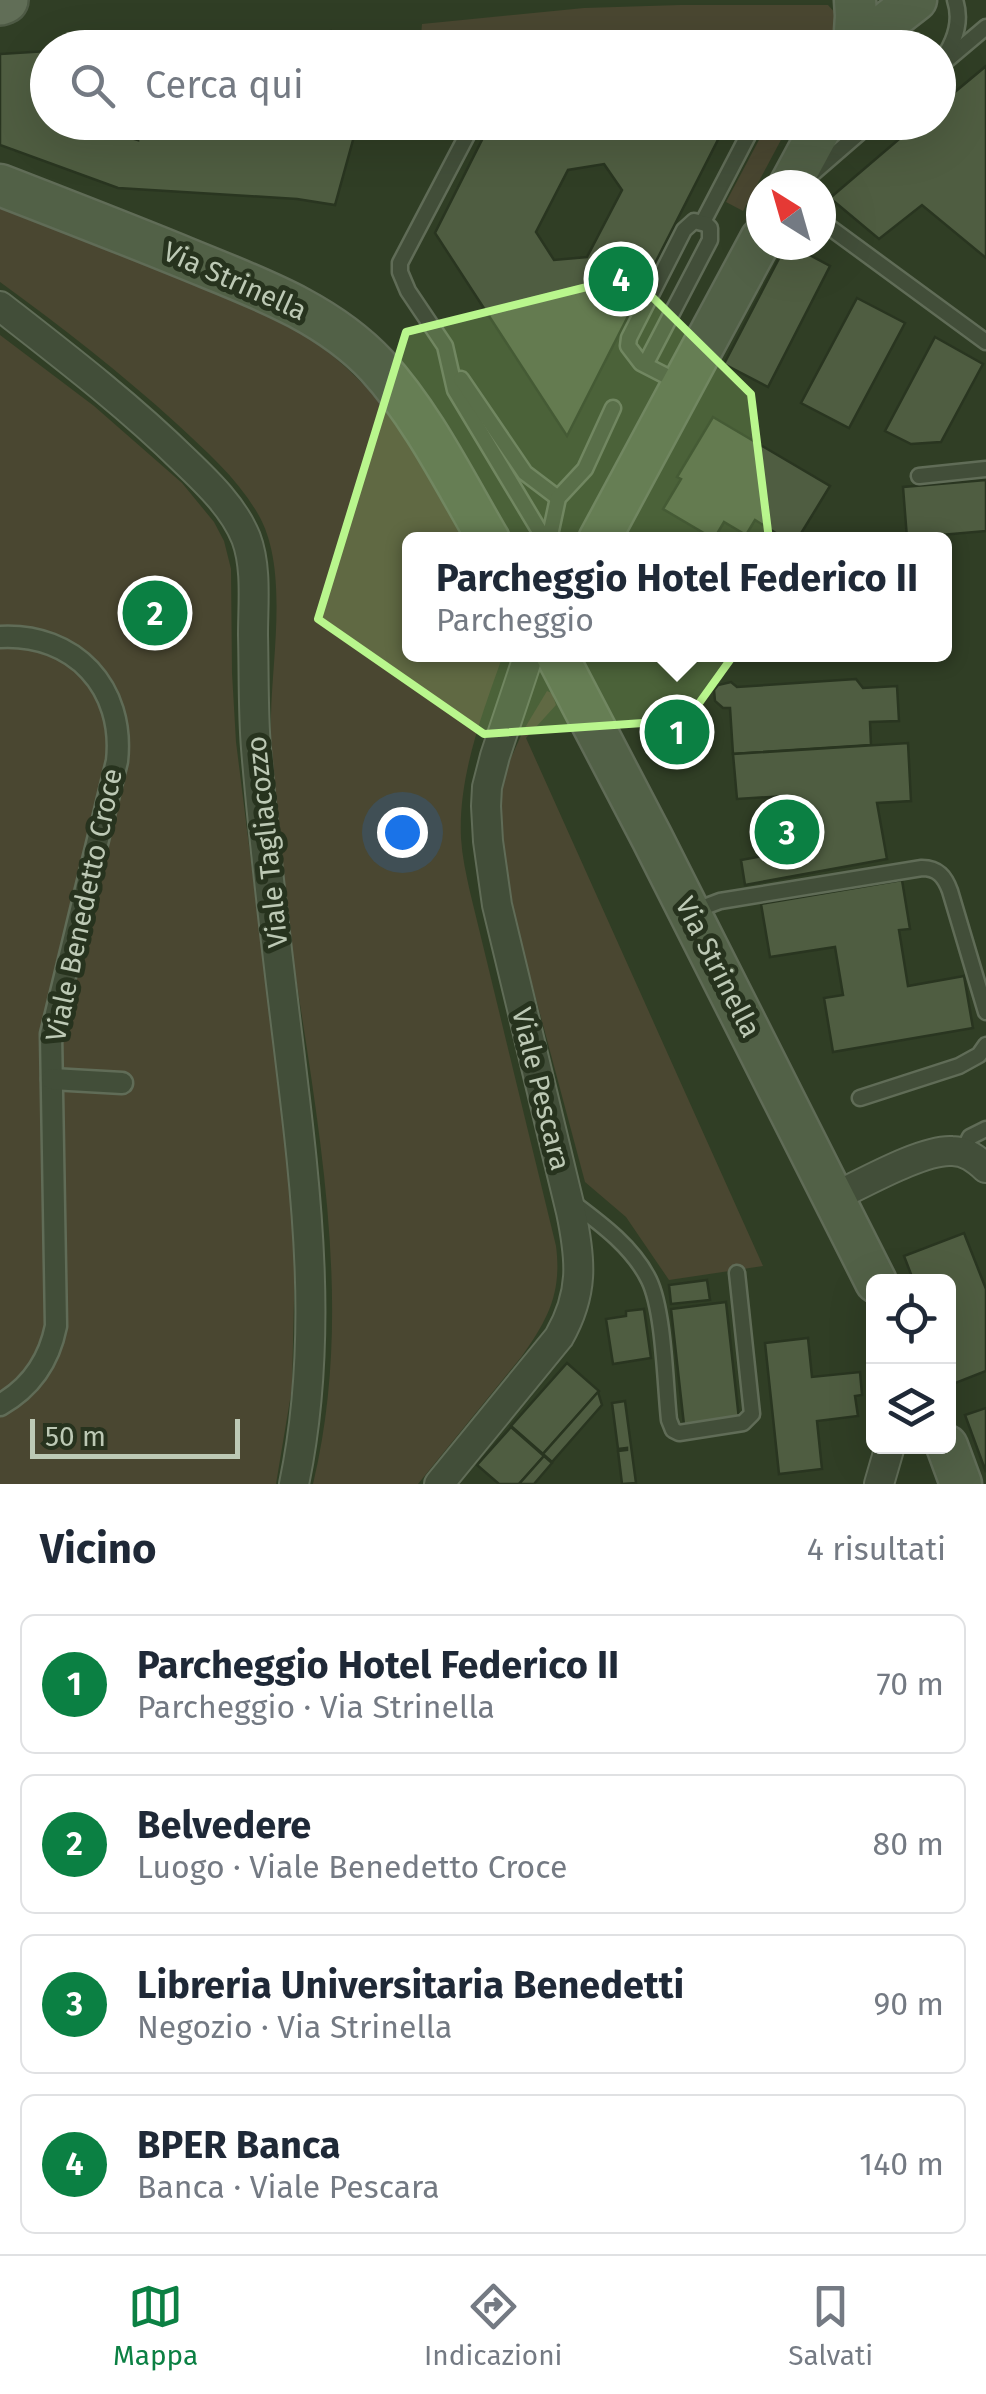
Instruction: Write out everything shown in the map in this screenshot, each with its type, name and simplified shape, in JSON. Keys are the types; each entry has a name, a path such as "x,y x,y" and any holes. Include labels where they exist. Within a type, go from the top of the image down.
{"main road":[{"path":"855,0 855,30"},
{"path":"882,30 916,0"},
{"path":"798,170 814,140"},
{"name":"Via Strinella","path":"0,185 260,288 343,336 392,384 484,532"},
{"path":"604,532 750,260"},
{"name":"Via Strinella","path":"560,662 872,1274"},
{"path":"950,1454 961,1484"}],"street":[{"name":"Viale Tagliacozzo","path":"0,306 135,414 194,470 230,512 250,554 258,773 308,1247 309,1386 294,1484"},
{"name":"Viale Benedetto Croce","path":"0,637 26,637 50,643 81,662 104,690 114,713 118,737 116,761 51,1034 56,1326 39,1370 24,1388 0,1405"},
{"name":"Viale Pescara","path":"439,1484 542,1360 568,1322 578,1286 580,1265 568,1198 497,906 488,841 488,787 527,662"},
{"path":"52,1079 122,1082"},
{"path":"834,1197 931,1154 947,1150 974,1160"},
{"path":"879,1484 888,1454"}],"lane":[{"path":"955,0 956,30"},
{"path":"956,51 986,27"},
{"path":"465,140 400,263 400,272 408,291 445,346 454,390 542,532"},
{"path":"703,222 746,140"},
{"path":"818,170 852,140"},
{"path":"645,365 710,240 710,228 703,222 694,221 684,230 628,346 645,365 683,384"},
{"path":"836,231 986,342"},
{"path":"461,380 525,474 558,498"},
{"path":"549,532 558,498 585,469 613,408"},
{"path":"919,476 986,469"},
{"path":"690,912 720,902 922,868 935,870 950,890 986,1012"},
{"path":"860,1098 960,1066 979,1055 986,1045"},
{"path":"974,1160 970,1138 986,1129"},
{"path":"568,1198 620,1242 650,1283 658,1314 669,1420 679,1433 743,1424 752,1414 738,1273"}],"highlighted area":[{"path":"631,276 751,394 776,596 687,720 484,734 318,619 406,332"}],"shaded area":[{"path":"828,5 838,16 838,30 422,30 422,24 584,8"},
{"path":"759,140 781,140 765,170 746,170 743,211 726,202"},
{"path":"0,207 187,275 258,307 322,347 377,399 420,458 465,532 402,532 402,662 501,662 468,767 461,814 462,845 556,1246 557,1278 551,1305 531,1343 418,1484 313,1484 327,1401 332,1317 329,1233 275,814 271,728 276,586 268,535 241,489 200,445 113,369 0,282"},
{"path":"0,335 94,406 182,483 214,522 231,569 236,742 284,1124 295,1257 292,1388 276,1484 0,1484"},
{"path":"547,691 552,693 556,705 526,738 763,1266 669,1280 626,1217 585,1182 520,939 498,815 506,769"}],"building":[{"path":"30,52 30,140 353,140 335,205 297,199 118,188 0,145 0,54"},
{"path":"986,66 986,258 922,205 879,239 836,203 836,193 898,140 956,140 956,91"},
{"path":"482,140 718,140 567,436 435,233","holes":["604,164 622,190 587,257 554,260 536,232 568,170"]},
{"path":"778,260 819,260 830,266 768,387 724,364"},
{"path":"857,298 905,323 849,428 801,403"},
{"path":"935,337 983,364 941,442 911,444 885,431"},
{"path":"713,417 830,486 802,532 774,532 755,520 748,532 724,522 718,532 702,532 663,509 681,479 677,477"},
{"path":"986,480 986,531 907,532 903,487"},
{"path":"856,679 863,688 897,686 899,721 870,722 871,745 733,754 730,708 715,701 714,690 718,685"},
{"path":"908,743 911,801 877,803 887,859 745,885 741,860 774,854 767,813 786,808 786,796 737,799 733,754"},
{"path":"902,880 910,929 899,930 908,986 964,976 973,1028 833,1052 824,998 843,995 835,947 770,957 761,904"},
{"path":"964,1233 986,1289 986,1371 956,1383 956,1274 911,1274 904,1256"},
{"path":"707,1280 710,1300 671,1304 669,1285"},
{"path":"726,1302 739,1419 684,1425 671,1309"},
{"path":"644,1309 651,1358 613,1364 606,1319"},
{"path":"808,1338 812,1377 860,1372 862,1395 855,1396 858,1416 817,1421 822,1469 779,1474 765,1343"},
{"path":"567,1363 599,1391 543,1454 511,1426"},
{"path":"598,1392 602,1405 552,1462 543,1454"},
{"path":"625,1401 636,1483 622,1484 618,1451 627,1448 618,1449 612,1403"},
{"path":"986,1408 986,1472 965,1415"},
{"path":"511,1427 544,1456 519,1484 499,1484 477,1465"},
{"path":"544,1456 552,1463 534,1484 519,1484"}],"place":[{"name":"BPER Banca","path":"621,279"},
{"name":"Belvedere","path":"155,613"},
{"name":"Parcheggio Hotel Federico II","path":"677,732"},
{"name":"Libreria Universitaria Benedetti","path":"787,832"}]}
